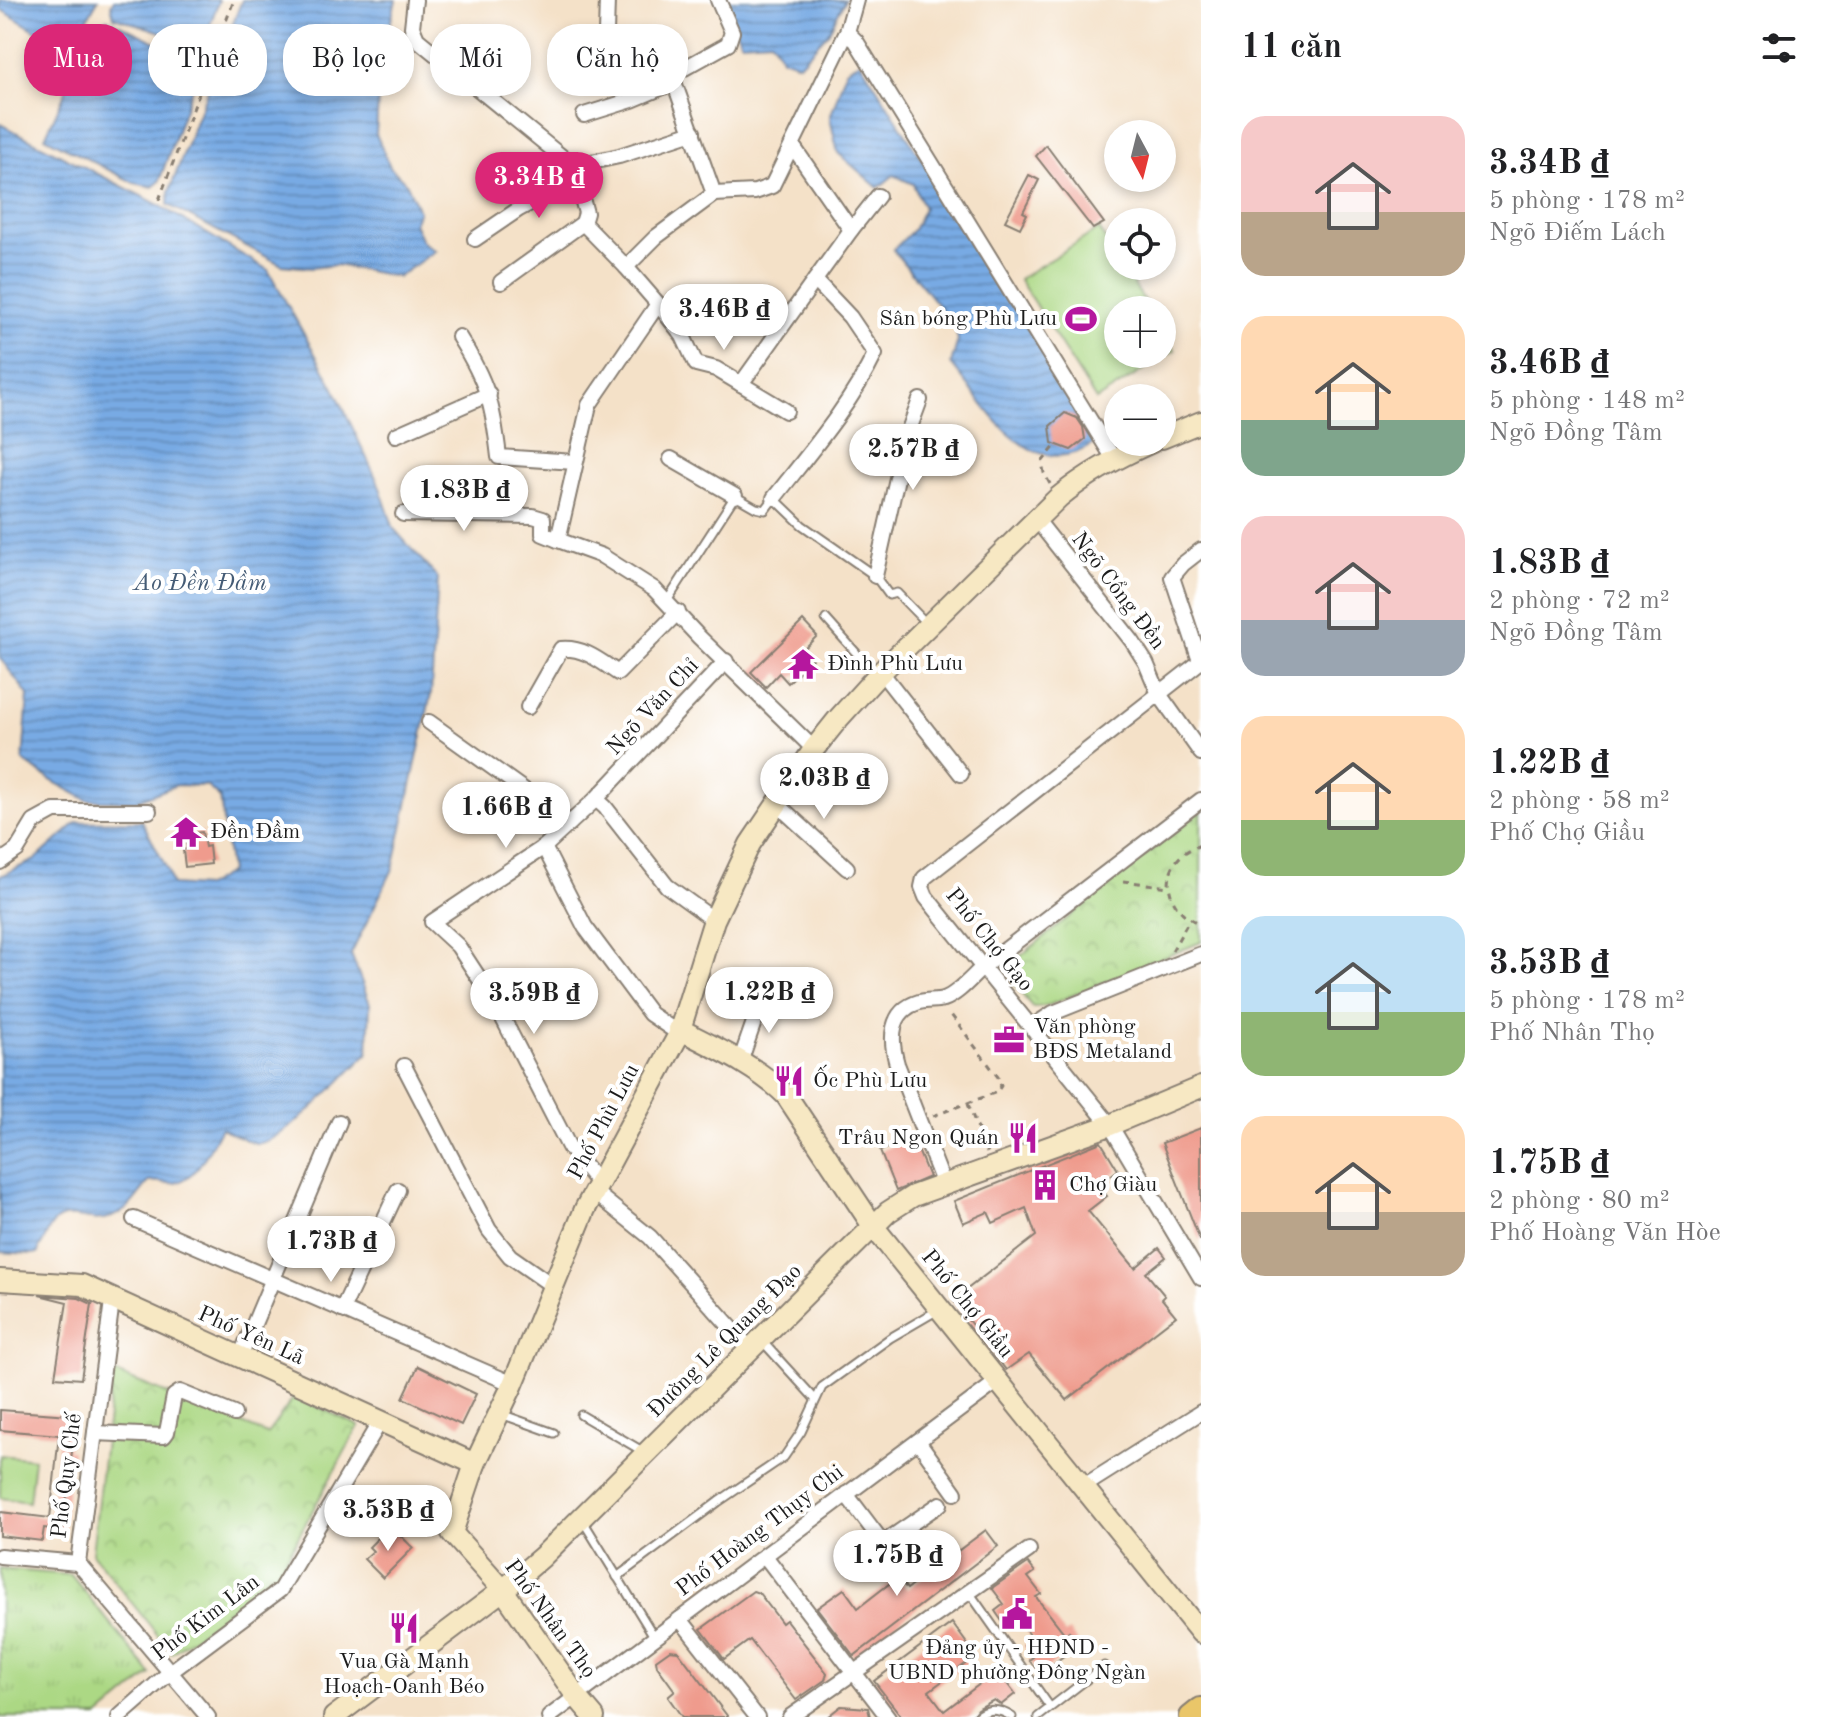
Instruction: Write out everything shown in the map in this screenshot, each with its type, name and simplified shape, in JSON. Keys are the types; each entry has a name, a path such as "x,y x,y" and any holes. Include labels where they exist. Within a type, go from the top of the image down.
{"main road":[{"path":"1176,432 1201,422"},
{"name":"Phố Phù Lưu","path":"475,1464 513,1384 595,1187 679,1031 714,920 750,844 776,803 814,749 879,674 1059,497 1083,478 1121,456"},
{"name":"Phố Chợ Giầu","path":"679,1031 740,1062 773,1082 786,1095 873,1226 1201,1633"},
{"name":"Đường Lê Quang Đạo","path":"334,1717 542,1557 888,1212 913,1196 1110,1125 1201,1087"},
{"name":"Phố Yên Lã","path":"0,1280 82,1285 475,1464"},
{"name":"Phố Nhân Thọ","path":"475,1464 452,1533 503,1590 594,1717"},
{"path":"1191,1717 1201,1709"}],"street":[{"path":"415,0 412,27 417,39 573,166 586,213 583,223 501,282"},
{"path":"606,24 607,0"},
{"path":"688,69 728,44 732,32 718,0"},
{"path":"626,267 656,237 714,194 755,192 772,186 847,32 856,0"},
{"path":"847,32 1114,459"},
{"path":"584,115 640,96"},
{"path":"679,96 714,194"},
{"path":"475,239 547,194 573,166 619,156 693,132"},
{"path":"792,145 851,230"},
{"path":"741,384 878,196"},
{"path":"583,223 658,304 683,336 696,364 716,369 786,411"},
{"path":"774,498 828,429 875,354 850,317 815,280"},
{"path":"558,540 589,405 658,304"},
{"path":"459,337 477,366 489,394 499,457 575,462"},
{"path":"396,435 489,394"},
{"path":"875,576 906,438 920,400"},
{"path":"671,459 735,496"},
{"path":"403,514 533,516 543,519 543,534 602,556 654,589 814,749"},
{"name":"Ngõ Cổng Đền","path":"1036,519 1132,641 1146,663 1159,694 1201,753"},
{"path":"1200,661 1172,577 1201,550"},
{"path":"528,707 561,649 590,653 618,673 678,612"},
{"name":"Ngõ Văn Chỉ","path":"595,1187 569,1147 494,1001 458,946 432,922 544,847 596,799 726,661"},
{"name":"Phố Chợ Gạo","path":"1200,661 924,878 922,887 926,897 1110,1125 1201,1278"},
{"path":"879,674 961,774"},
{"path":"429,722 570,823"},
{"path":"596,799 667,886 714,920"},
{"path":"944,1185 897,1064 891,1034 894,1024 907,1008 951,995 1201,800"},
{"path":"776,803 847,868"},
{"path":"0,862 17,850 34,822 54,811 149,811"},
{"path":"544,847 585,927 650,1014 679,1031"},
{"path":"1032,1027 1053,1013 1201,954"},
{"path":"740,1062 763,996"},
{"path":"404,1066 489,1230 510,1256 553,1286"},
{"path":"240,1357 339,1122"},
{"path":"595,1187 650,1237 755,1344"},
{"path":"342,1310 398,1190"},
{"path":"134,1219 513,1384"},
{"name":"Phố Quy Chế","path":"112,1301 78,1563 208,1717"},
{"name":"Phố Hoàng Thụy Chi","path":"549,1717 998,1381"},
{"path":"95,1433 164,1436 174,1396 180,1392 234,1414"},
{"path":"1084,1486 1201,1412"},
{"name":"Phố Kim Lân","path":"119,1717 169,1673 280,1590 381,1420"},
{"path":"918,1441 955,1493"},
{"path":"846,1494 883,1543 940,1504"},
{"path":"790,1717 1029,1550"},
{"path":"0,1556 78,1563"},
{"path":"765,1556 888,1717"},
{"path":"680,1619 757,1717"}],"lane":[{"path":"667,601 735,496 765,510 774,498 802,525 875,576 889,595 897,593 929,627"},
{"path":"826,619 879,674"},
{"path":"617,1577 784,1457 801,1432 822,1387 940,1309"},
{"path":"755,1344 815,1399"},
{"path":"499,1413 554,1433"},
{"path":"581,1415 646,1454"},
{"path":"581,1518 655,1638"},
{"path":"969,1592 1050,1707"},
{"path":"1038,1717 1104,1666"},
{"path":"977,1717 990,1710 998,1710 1012,1717"}],"path":[{"path":"159,200 234,0"},
{"path":"1056,445 1042,462 1045,477 1059,497"},
{"path":"1201,845 1185,852 1176,862 1170,874 1169,887 1171,900 1178,911 1189,920 1201,924"},
{"path":"1123,881 1169,887"},
{"path":"1172,951 1189,920"},
{"path":"929,1118 1000,1090 1001,1082 947,1009"},
{"path":"968,1103 993,1167"}],"green space":[{"name":"Sân bóng Phù Lưu","path":"1099,229 1104,237 1104,280 1131,280 1141,296 1104,296 1104,368 1147,368 1121,384 1104,384 1104,395 1096,400 1019,279"},
{"path":"1201,811 1201,942 1047,1006 1032,1007 1012,980 1013,962"},
{"path":"113,1372 267,1434 295,1396 359,1426 275,1579 172,1653 92,1553"},
{"path":"0,1455 34,1459 29,1502 0,1498"},
{"path":"0,1569 71,1575 151,1674 99,1717 0,1717"}],"water":[{"path":"0,0 98,0 84,24 25,24 0,9"},
{"path":"114,0 219,0 210,24 148,24 148,28 114,17 111,5"},
{"path":"242,0 396,0 390,24 283,24 283,96 378,96 376,134 390,167 407,184 419,211 414,223 422,241 435,251 398,277 337,265 311,268 282,265 168,205 169,192 206,96 267,96 267,24 233,24"},
{"path":"722,0 845,0 828,33 799,64 782,58 771,40 741,42"},
{"path":"107,19 118,24 100,24"},
{"path":"132,31 148,38 148,96 189,96 159,182 153,187 134,183 45,137 64,96 132,96"},
{"path":"860,61 1098,441 1074,453 1052,456 1032,450 997,421 951,364 958,340 955,326 893,250 913,230 924,208 913,184 894,175 878,188 838,153 830,118 846,70"},
{"name":"Ao Đền Đầm","path":"0,124 157,204 268,270 333,386 378,482 394,529 438,578 431,694 393,869 351,954 370,1004 368,1053 314,1106 281,1133 256,1143 221,1128 191,1175 175,1183 149,1182 128,1207 112,1217 58,1219 38,1253 33,1254 0,1252 0,876 35,860 77,822 142,821 172,885 205,887 230,872 220,798 207,786 177,785 136,801 87,800 23,761 28,695 0,658"}],"building":[{"path":"1046,145 1104,223 1093,229 1036,156"},
{"path":"1029,175 1039,180 1023,212 1027,214 1020,228 1005,221"},
{"path":"1065,413 1077,418 1083,427 1085,439 1071,450 1052,443 1050,426"},
{"path":"803,621 817,636 803,650 812,659 788,683 779,673 766,687 751,672"},
{"path":"202,832 205,847 209,846 211,864 185,867 185,834"},
{"path":"1201,1128 1201,1240 1200,1240 1162,1143"},
{"path":"913,1138 929,1177 896,1191 880,1151"},
{"path":"1101,1142 1118,1170 1098,1185 1107,1196 1088,1211 1135,1268 1159,1248 1166,1257 1146,1273 1165,1296 1162,1299 1176,1316 1067,1400 1029,1354 1006,1370 953,1300 1036,1236 1026,1208 993,1223 988,1212 963,1223 954,1201"},
{"path":"39,1295 79,1298 92,1304 81,1379 55,1377 67,1302"},
{"path":"418,1366 476,1394 461,1425 403,1398"},
{"path":"0,1410 70,1415 68,1451 72,1451 63,1530 44,1528 42,1541 0,1536 0,1512 50,1518 59,1435 0,1430"},
{"path":"394,1529 413,1548 383,1578 364,1559 373,1551 369,1547 380,1536 383,1539"},
{"path":"986,1530 998,1546 854,1656 817,1608 844,1589 858,1608 898,1577 907,1589"},
{"path":"1028,1563 1035,1572 1028,1577 1041,1594 1036,1597 1065,1634 1069,1631 1079,1644 1040,1674 1029,1660 1033,1657 1024,1646 1033,1639 1021,1623 1012,1629 1006,1622 1004,1624 995,1611 1004,1604 992,1588"},
{"path":"753,1591 759,1593 782,1623 786,1620 827,1673 825,1680 796,1700 750,1640 724,1659 701,1629"},
{"path":"952,1623 976,1656 929,1691 944,1711 981,1683 979,1680 995,1668 1015,1694 1001,1705 994,1700 977,1709 971,1717 902,1717 874,1681"},
{"path":"670,1650 678,1651 728,1717 682,1717 668,1697 675,1691 657,1666 656,1660"},
{"path":"841,1706 868,1708 870,1717 827,1717"}],"place":[{"name":"Sân bóng Phù Lưu","path":"1081,319"},
{"name":"Đình Phù Lưu","path":"803,664"},
{"name":"Đền Đầm","path":"186,832"},
{"name":"Văn phòng BĐS Metaland","path":"1009,1040"},
{"name":"Ốc Phù Lưu","path":"789,1081"},
{"name":"Trâu Ngon Quán","path":"1023,1138"},
{"name":"Chợ Giàu","path":"1045,1185"},
{"name":"Đảng ủy - HĐND - UBND phường Đông Ngàn","path":"1017,1614"},
{"name":"Vua Gà Mạnh Hoạch-Oanh Béo","path":"404,1628"}]}
